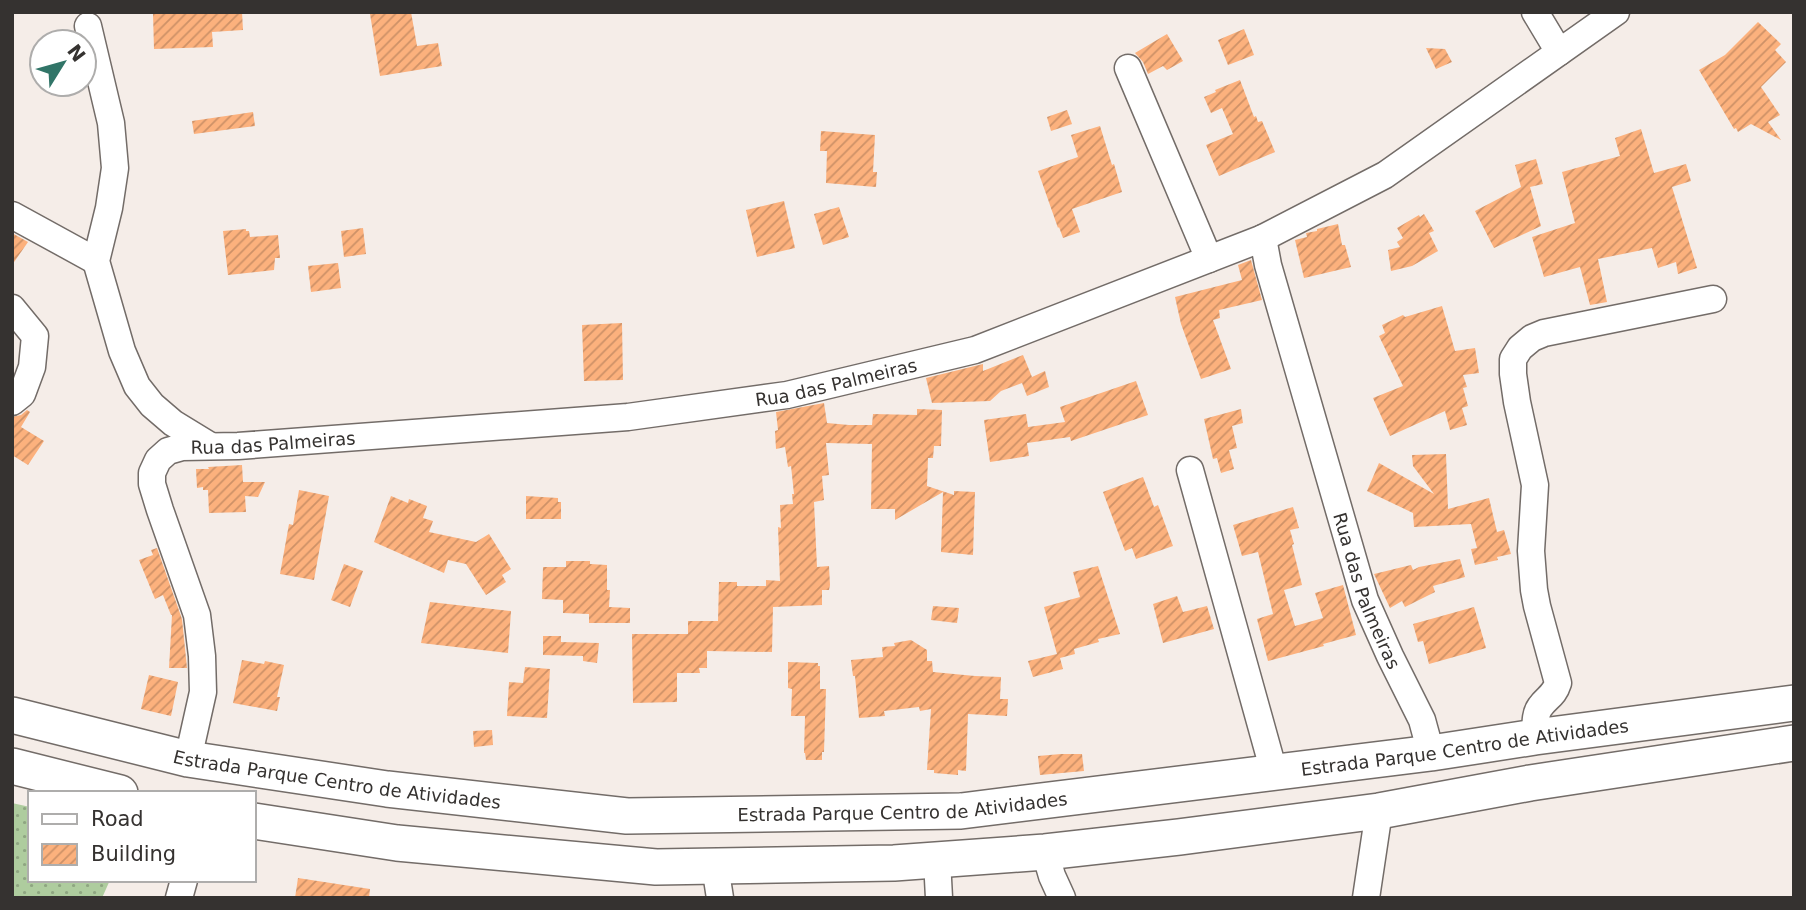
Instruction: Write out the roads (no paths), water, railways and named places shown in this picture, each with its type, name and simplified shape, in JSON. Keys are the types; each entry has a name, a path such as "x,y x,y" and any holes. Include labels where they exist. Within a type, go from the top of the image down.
{"main road":[{"name":"Estrada Parque Centro de Atividades","path":"12,715 188,759 387,789 627,816 961,811 1431,753 1794,703"},
{"path":"1530,783 1544,771 1547,762 1546,752 1535,737"},
{"path":"256,821 397,843 656,867 718,882 1179,837 1379,811 1530,783 1794,743"},
{"path":"12,766 112,791"}],"street":[{"path":"1535,12 1559,51"},
{"path":"1263,238 1385,175 1616,12"},
{"path":"88,26 111,123 115,168 109,208 96,261 122,351 137,386 152,405 173,423 209,445"},
{"path":"1128,68 1209,259"},
{"path":"12,215 96,261"},
{"name":"Rua das Palmeiras","path":"188,759 203,692 202,656 197,615 152,484 152,473 158,460 168,451 209,445 251,445 628,417 787,396 975,350 1263,238 1268,265 1365,600 1422,720 1431,753"},
{"path":"1535,737 1536,714 1540,706 1555,692 1558,682 1534,590 1531,551 1535,485 1517,402 1513,359 1520,348 1532,338 1544,333 1713,299"},
{"path":"12,308 35,336 32,367 22,394 12,402"},
{"path":"1189,470 1275,772"},
{"path":"1366,898 1379,811"},
{"path":"1045,852 1062,898"},
{"path":"937,860 939,898"}]}
